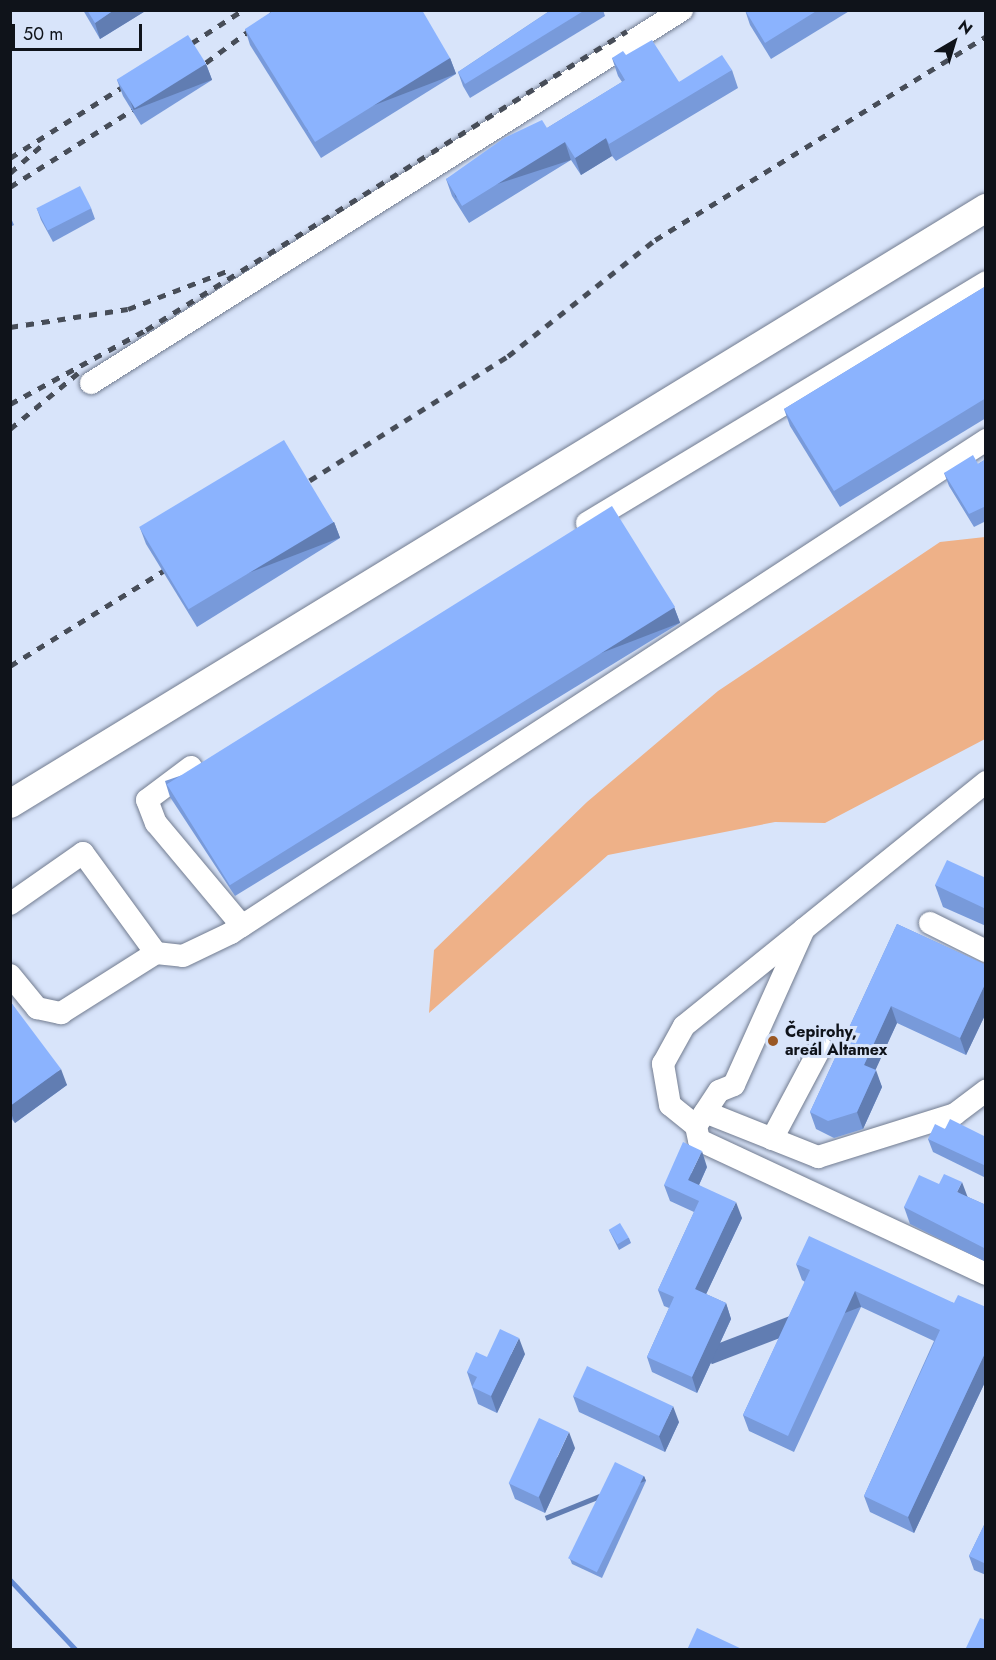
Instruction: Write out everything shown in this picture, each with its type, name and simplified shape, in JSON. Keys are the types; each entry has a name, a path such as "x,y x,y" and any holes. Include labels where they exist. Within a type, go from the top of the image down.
{"main road":[{"path":"10,804 986,208"}],"lane":[{"path":"91,383 650,19 682,10"},
{"path":"565,537 986,282"},
{"path":"10,975 37,1008 61,1013 156,953 183,956 242,926 986,440"},
{"path":"211,754 161,785 147,800 156,823 242,926"},
{"path":"986,782 684,1026 663,1064 670,1105 701,1119 772,1139 818,1157 955,1114 986,1091"},
{"path":"10,904 83,853 156,953"},
{"path":"930,923 986,951"},
{"path":"804,929 734,1085 719,1091 701,1119 699,1140 986,1274"},
{"path":"772,1139 821,1047"}],"shaded area":[{"path":"985,537 985,739 825,823 775,822 608,855 429,1013 434,950 587,802 718,691 940,542"}],"building":[{"path":"87,10 114,10 95,23"},
{"path":"274,10 422,10 450,58 315,142 245,29"},
{"path":"551,10 585,10 465,84 458,72"},
{"path":"745,10 818,10 765,43"},
{"path":"188,35 206,64 135,108 117,80"},
{"path":"652,40 679,82 722,55 732,70 609,144 606,138 575,158 565,142 462,206 446,179 504,138 542,120 547,128 625,80 612,58 623,51 626,55"},
{"path":"80,186 91,208 48,231 36,208"},
{"path":"986,286 986,398 834,491 784,409"},
{"path":"284,440 333,522 189,609 139,527"},
{"path":"973,455 978,464 986,459 986,506 969,514 944,473"},
{"path":"612,506 675,607 230,885 167,784"},
{"path":"947,860 986,878 986,909 935,885"},
{"path":"897,924 986,965 986,982 960,1038 891,1006 864,1065 876,1070 857,1112 828,1121 810,1112"},
{"path":"10,1001 61,1069 10,1106"},
{"path":"950,1119 986,1137 986,1166 928,1139 935,1124 945,1129"},
{"path":"683,1142 702,1151 688,1180 736,1202 695,1289 726,1303 692,1377 647,1357 674,1297 658,1290 699,1201 664,1185"},
{"path":"944,1174 962,1182 957,1192 986,1205 986,1249 904,1207 919,1175 939,1184"},
{"path":"620,1223 629,1238 618,1244 609,1230"},
{"path":"809,1236 954,1303 958,1295 986,1307 986,1351 908,1517 864,1496 940,1330 855,1291 788,1436 743,1415 810,1270 796,1264"},
{"path":"500,1329 519,1338 491,1396 472,1387 477,1377 467,1372 476,1352 487,1357"},
{"path":"587,1366 673,1406 659,1436 573,1396"},
{"path":"539,1418 569,1432 538,1497 509,1483"},
{"path":"615,1462 644,1476 597,1572 568,1558"},
{"path":"986,1521 986,1564 969,1556"},
{"path":"980,1618 986,1620 986,1650 969,1650 966,1648"},
{"path":"697,1628 744,1650 687,1650"}],"waterway":[{"path":"10,1580 76,1650"}],"railway":[{"path":"178,52 243,10"},
{"path":"193,72 277,10"},
{"path":"10,404 146,330 627,31"},
{"path":"296,489 508,356 655,240 986,36"},
{"path":"10,158 135,79"},
{"path":"10,187 145,102"},
{"path":"10,173 42,145"},
{"path":"10,327 128,309 227,271"},
{"path":"10,429 78,373"},
{"path":"10,666 176,563"}],"place":[{"name":"Čepirohy, areál Altamex","path":"773,1041"}]}
